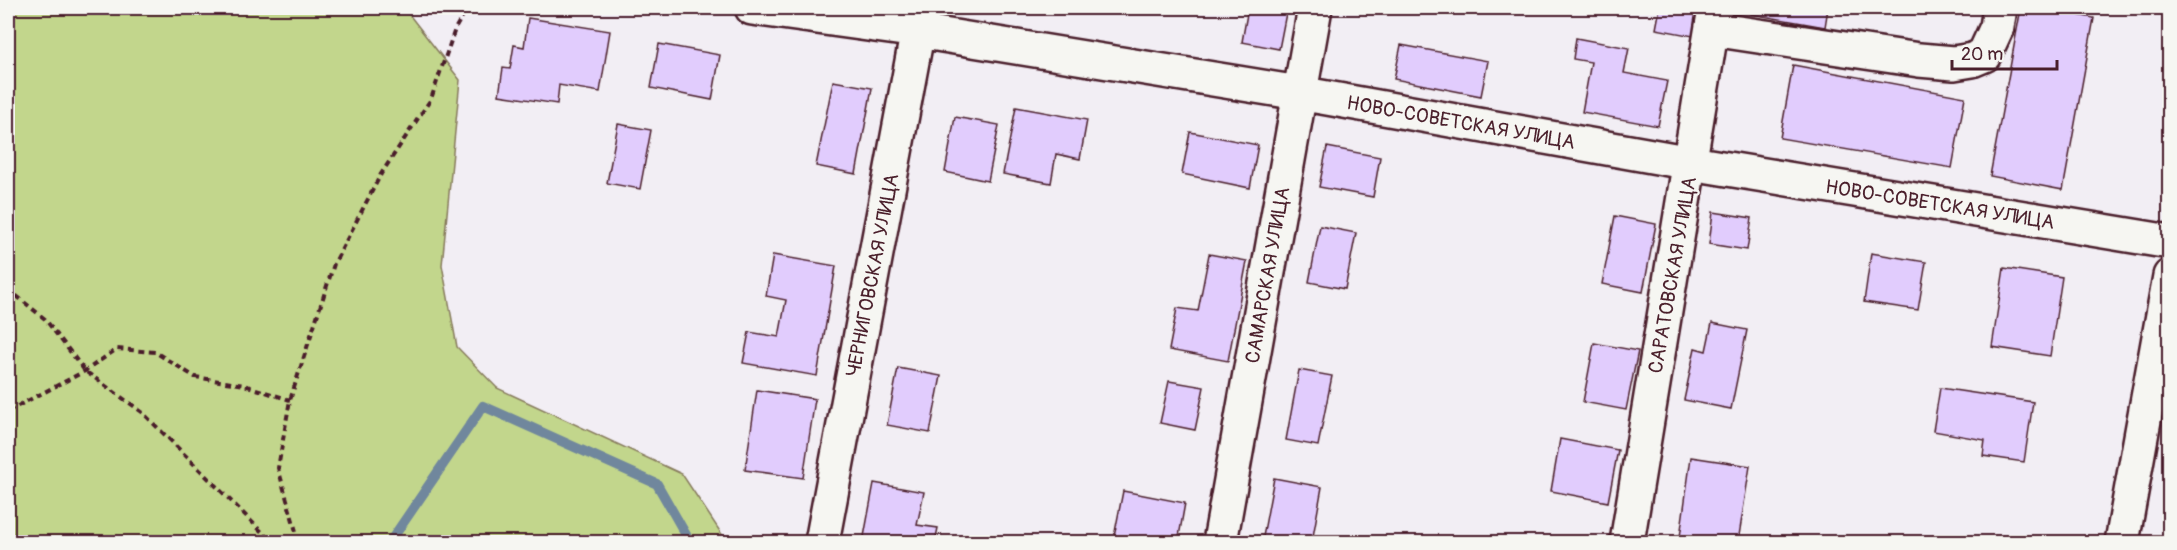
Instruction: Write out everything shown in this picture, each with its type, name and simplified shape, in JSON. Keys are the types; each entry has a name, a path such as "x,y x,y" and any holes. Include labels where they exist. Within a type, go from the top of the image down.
{"street":[{"name":"НОВО-СОВЕТСКАЯ УЛИЦА","path":"752,8 920,19 1299,93 1691,163 2169,242"},
{"name":"САМАРСКАЯ УЛИЦА","path":"1220,543 1315,8"},
{"path":"1713,18 1919,60 1954,63 1984,55 1997,27 2000,8"},
{"name":"САРАТОВСКАЯ УЛИЦА","path":"1627,543 1713,18"},
{"name":"ЧЕРНИГОВСКАЯ УЛИЦА","path":"822,543 920,19"},
{"path":"2122,543 2169,276"}],"path":[{"path":"299,543 278,468 290,400 334,264 381,174 431,99 455,30 467,8"},
{"path":"8,289 45,319 85,371 142,412 272,543"},
{"path":"8,411 85,371 117,349 155,352 195,377 244,385 290,400"}],"green space":[{"path":"8,8 404,8 460,80 442,265 457,347 497,388 682,474 727,542 8,542"}],"building":[{"path":"1248,8 1287,8 1279,49 1242,42"},
{"path":"1660,8 1699,8 1693,36 1656,29"},
{"path":"1752,8 1828,8 1825,27 1751,14"},
{"path":"2021,8 2037,8 2094,18 2063,190 1990,176"},
{"path":"528,18 610,31 600,92 559,85 557,104 499,95 503,68 510,69 514,45 524,47"},
{"path":"1576,38 1629,48 1624,73 1667,81 1658,126 1582,112 1591,62 1573,59"},
{"path":"659,44 720,55 712,100 651,88"},
{"path":"1401,45 1488,61 1481,96 1394,79"},
{"path":"1793,65 1965,97 1952,168 1780,138"},
{"path":"833,81 872,88 856,174 816,166"},
{"path":"1016,107 1087,120 1080,159 1056,154 1051,183 1003,174"},
{"path":"955,117 999,125 988,181 945,172"},
{"path":"618,124 651,130 640,189 607,183"},
{"path":"1190,132 1258,145 1250,188 1182,174"},
{"path":"1327,147 1380,157 1373,197 1319,187"},
{"path":"1713,212 1752,218 1747,250 1709,244"},
{"path":"1615,216 1656,224 1643,292 1602,284"},
{"path":"1320,226 1356,233 1345,289 1309,282"},
{"path":"1871,253 1926,262 1918,310 1864,302"},
{"path":"1209,254 1247,261 1228,361 1169,350 1177,308 1198,311"},
{"path":"773,255 836,266 817,376 743,363 749,332 779,337 786,300 766,296"},
{"path":"2004,268 2062,277 2050,356 1992,347"},
{"path":"1712,323 1747,330 1731,409 1684,400 1695,348 1706,351"},
{"path":"1594,343 1638,351 1626,410 1583,402"},
{"path":"898,368 941,376 930,433 887,425"},
{"path":"1299,370 1332,376 1318,446 1286,440"},
{"path":"1169,381 1204,387 1195,430 1160,423"},
{"path":"1940,388 2033,402 2024,462 1983,456 1985,440 1933,431"},
{"path":"757,390 815,399 803,478 745,470"},
{"path":"1560,439 1618,450 1608,502 1551,491"},
{"path":"1691,457 1750,466 1738,542 1680,537"},
{"path":"1274,478 1322,487 1312,542 1262,542"},
{"path":"874,483 924,492 917,525 938,528 935,542 863,542"},
{"path":"1123,491 1185,503 1178,542 1113,542"}],"waterway":[{"path":"390,542 483,406 657,484 690,542"}]}
